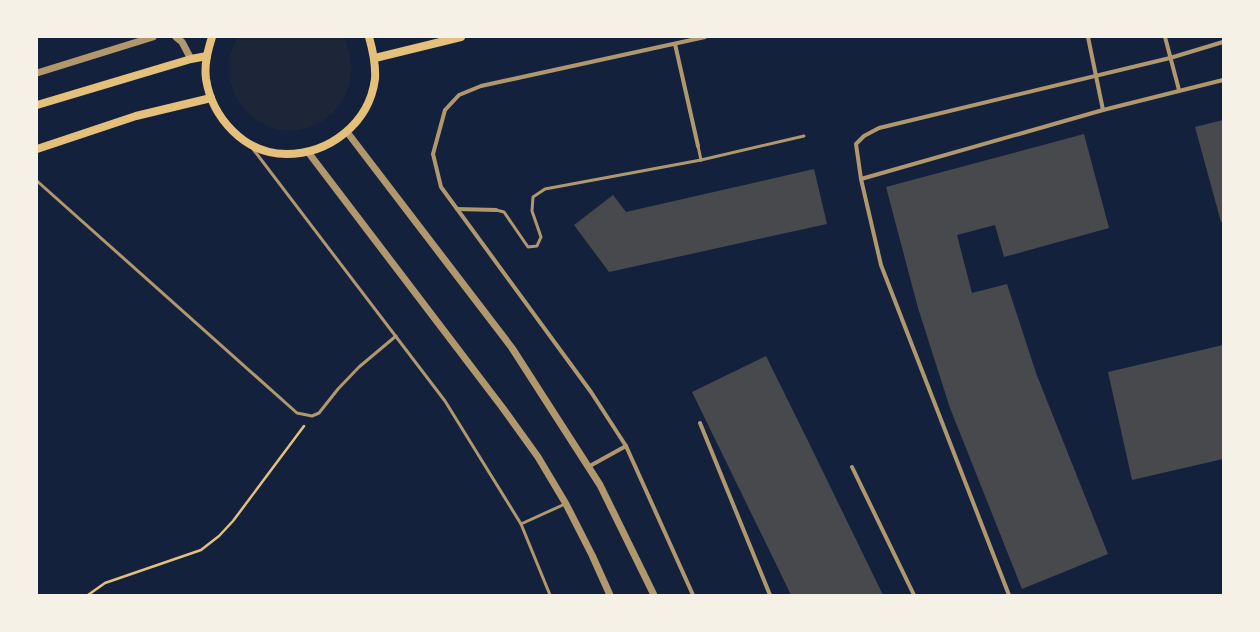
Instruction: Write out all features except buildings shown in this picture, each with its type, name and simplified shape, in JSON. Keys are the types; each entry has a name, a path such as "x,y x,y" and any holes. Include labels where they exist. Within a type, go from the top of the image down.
{"main road":[{"path":"212,37 207,56 206,77 211,98 222,120 239,137 260,149 284,154 308,152 329,145 347,132 360,117 370,99 375,79 374,58 369,37"},
{"path":"374,58 461,37"},
{"path":"37,105 191,58 207,56"},
{"path":"37,149 136,116 211,98"}],"street":[{"path":"37,73 153,37"},
{"path":"176,37 182,42 191,58"},
{"path":"693,595 626,446 591,392 440,187 433,154 445,110 459,95 481,86 705,37"},
{"path":"1088,37 1103,110"},
{"path":"1165,37 1179,90"},
{"path":"1009,595 881,265 861,179 856,144 864,136 879,128 1170,58 1223,42"},
{"path":"675,44 698,146"},
{"path":"861,179 1103,110 1223,80"},
{"path":"347,132 512,348 600,485 654,595"},
{"path":"308,152 502,407 538,457 566,504 592,554 610,595"},
{"path":"457,209 496,210"},
{"path":"700,423 770,595"},
{"path":"588,467 626,446"},
{"path":"852,467 914,595"}],"lane":[{"path":"496,210 504,212 528,246 537,246 541,237 532,211 533,197 545,189 701,160 804,136"},
{"path":"248,142 445,401 521,524 550,595"},
{"path":"698,146 701,160"},
{"path":"37,181 297,412 312,416 319,413 338,389 396,336"},
{"path":"521,524 566,504"}],"path":[{"path":"88,595 105,583 201,550 219,536 233,521 276,461 312,416"}],"shaded area":[{"path":"238,37 343,37 351,60 350,82 341,102 327,117 309,127 288,131 267,126 247,112 233,91 229,66 231,54"}]}
